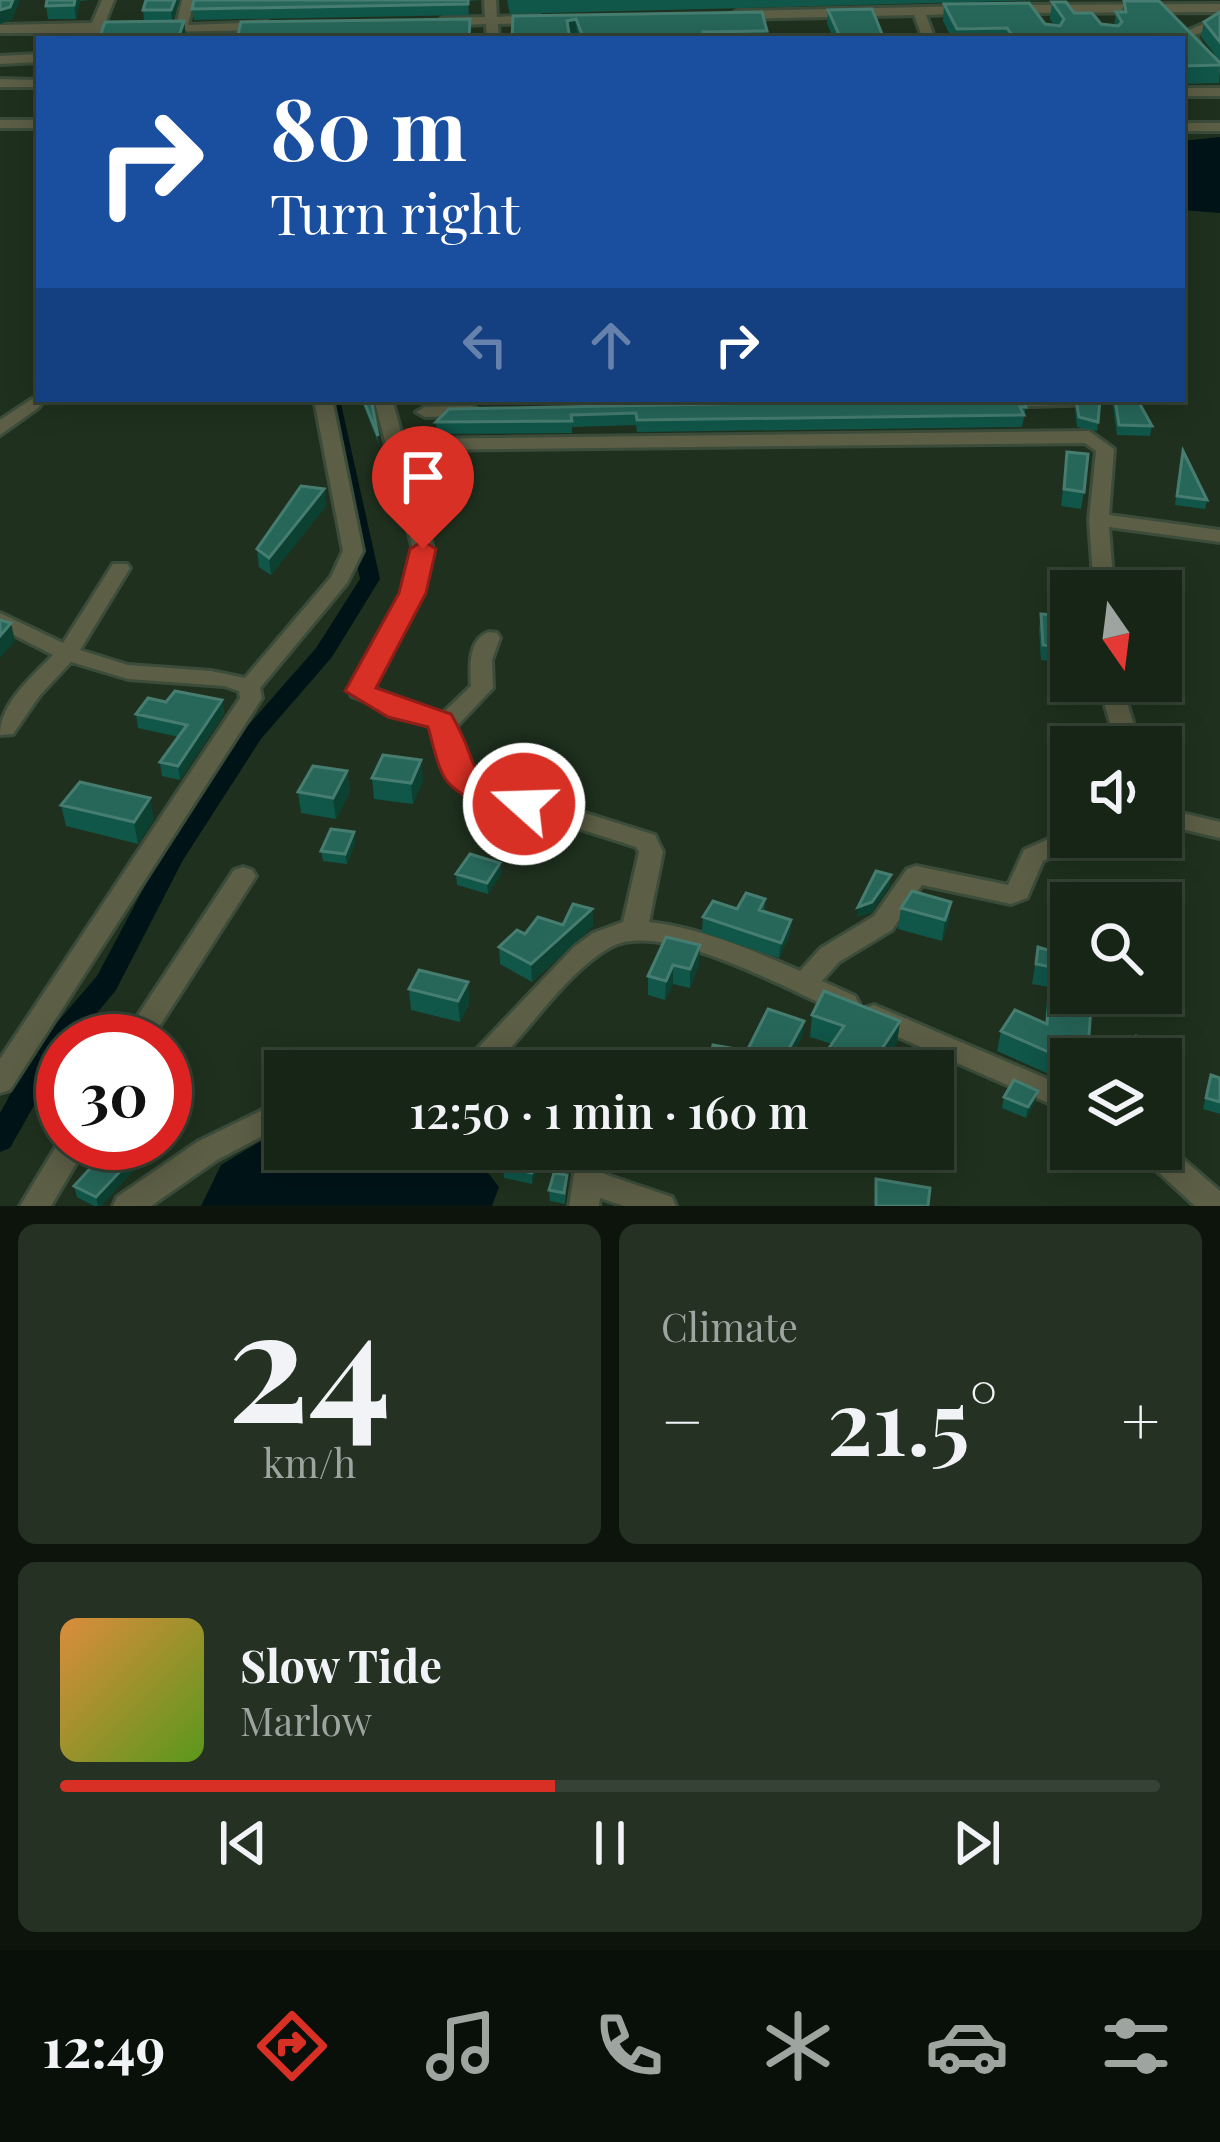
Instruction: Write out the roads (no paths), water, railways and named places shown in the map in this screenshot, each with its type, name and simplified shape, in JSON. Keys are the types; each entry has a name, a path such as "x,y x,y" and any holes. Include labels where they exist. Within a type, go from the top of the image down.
{"street":[{"path":"96,32 108,0"},
{"path":"181,28 188,0"},
{"path":"490,0 493,36"},
{"path":"752,0 760,15"},
{"path":"851,0 860,13"},
{"path":"723,16 817,20 950,5 1031,9 1063,4 1213,12"},
{"path":"1031,9 1041,24"},
{"path":"919,12 928,36"},
{"path":"1100,28 1091,18 1213,12"},
{"path":"1213,12 1188,33 1198,53 1220,68"},
{"path":"432,22 554,19"},
{"path":"0,28 96,32 181,28 203,33 252,20 287,25"},
{"path":"1185,53 1198,53"},
{"path":"0,59 36,58"},
{"path":"0,83 36,84"},
{"path":"1185,92 1220,92"},
{"path":"0,124 36,124"},
{"path":"1185,127 1220,127"},
{"path":"0,1082 248,710 249,687 340,579 353,550 324,402"},
{"path":"383,402 422,532 422,562 413,593 360,691 445,724"},
{"path":"983,403 1011,402"},
{"path":"0,429 32,404"},
{"path":"425,412 491,411"},
{"path":"395,445 538,434 929,427 1098,440 1105,449 1099,520 1103,570"},
{"path":"1099,520 1220,536"},
{"path":"4,729 32,690 68,653 120,568"},
{"path":"0,619 68,653 143,675 214,676 249,687"},
{"path":"445,724 482,688 482,660 489,638"},
{"path":"445,724 454,768 470,785 646,841 651,852 635,929"},
{"path":"1182,821 1220,830"},
{"path":"803,985 830,955 883,923 916,875 1011,895 1018,892 1034,856 1050,848"},
{"path":"153,1014 243,876"},
{"path":"491,1050 595,945 635,929 740,957 1050,1093"},
{"path":"128,1206 207,1151 264,1122"},
{"path":"35,1206 57,1170"},
{"path":"1176,1170 1216,1206"},
{"path":"586,1194 661,1206"}],"waterway":[{"path":"0,1140 47,1054 107,983 172,858 253,734 324,652 370,579 332,402"}]}
